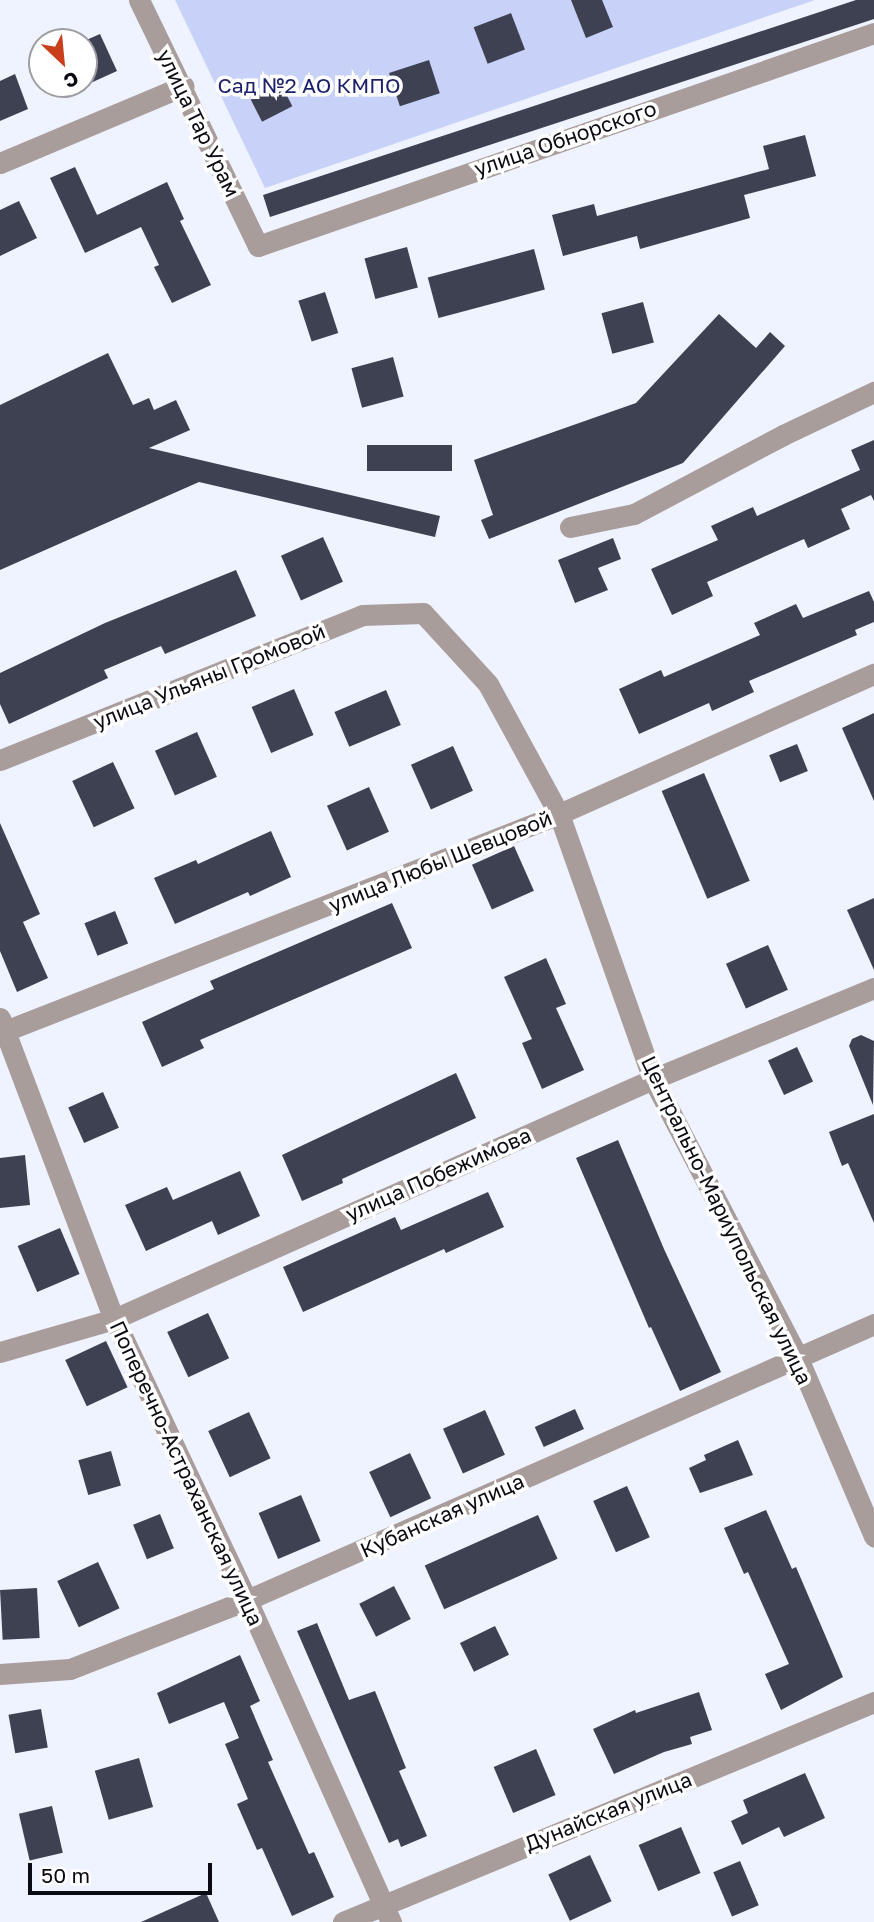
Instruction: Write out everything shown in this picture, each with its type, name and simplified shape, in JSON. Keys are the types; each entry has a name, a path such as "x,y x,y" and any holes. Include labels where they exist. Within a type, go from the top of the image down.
{"street":[{"name":"улица Тар Урам","path":"139,0 183,86 258,246"},
{"name":"улица Обнорского","path":"258,246 874,33"},
{"path":"0,163 183,86"},
{"path":"569,527 634,514 783,435 874,392"},
{"name":"улица Ульяны Громовой","path":"0,760 362,615 423,613"},
{"name":"Центрально-Мариупольская улица","path":"423,613 488,684 559,814 653,1079 798,1358 874,1536"},
{"name":"улица Любы Шевцовой","path":"2,1028 559,814 874,674"},
{"name":"улица Побежимова","path":"0,1352 114,1319 653,1079 874,988"},
{"name":"Поперечно-Астраханская улица","path":"2,1028 114,1319 247,1600 387,1913"},
{"name":"Кубанская улица","path":"0,1674 70,1669 247,1600 874,1324"},
{"name":"Дунайская улица","path":"343,1922 387,1913 874,1702"}],"green space":[{"name":"Сад №2 АО КМПО","path":"175,0 815,0 265,188"}],"building":[{"path":"571,0 602,0 613,27 586,38"},
{"path":"856,0 874,0 874,19 270,217 263,195"},
{"path":"511,13 525,49 488,64 474,27"},
{"path":"100,34 117,71 98,80"},
{"path":"429,60 440,93 400,106 389,73"},
{"path":"15,74 28,109 0,121 0,81"},
{"path":"281,84 292,106 262,122 251,99"},
{"path":"805,135 816,176 744,195 750,218 640,249 637,236 563,256 552,215 594,204 597,216 769,169 763,146"},
{"path":"75,167 97,215 167,182 184,219 180,221 211,285 172,303 154,267 159,265 141,227 85,253 50,178"},
{"path":"19,201 37,238 0,256 0,210"},
{"path":"407,247 418,288 375,299 364,258"},
{"path":"534,249 545,290 439,318 428,277"},
{"path":"325,292 338,333 312,342 298,301"},
{"path":"643,302 654,343 612,354 601,313"},
{"path":"719,314 756,348 770,332 785,346 683,463 489,539 481,520 493,515 474,460 636,403"},
{"path":"108,353 133,405 149,398 154,410 176,400 190,430 149,448 440,516 435,537 199,482 0,570 0,405"},
{"path":"393,357 404,397 362,408 351,368"},
{"path":"874,440 874,501 871,495 841,509 850,529 808,548 804,539 707,582 713,596 672,615 651,569 718,540 711,526 753,507 757,516 860,470 851,450"},
{"path":"367,445 452,445 452,471 367,471"},
{"path":"323,537 343,582 301,600 281,556"},
{"path":"613,538 621,559 598,568 608,590 575,603 558,560"},
{"path":"236,570 256,616 165,654 161,646 104,670 108,678 9,724 0,704 0,673 105,623"},
{"path":"869,591 874,602 874,622 855,630 857,635 749,681 754,692 712,711 709,703 639,734 619,689 661,670 664,677 760,635 754,623 796,604 803,618"},
{"path":"294,689 314,735 271,753 252,707"},
{"path":"386,690 401,725 349,747 334,712"},
{"path":"874,713 874,801 842,728"},
{"path":"197,732 217,777 175,795 155,751"},
{"path":"797,744 808,771 780,782 769,755"},
{"path":"453,746 473,791 431,809 411,765"},
{"path":"113,762 135,808 94,827 72,781"},
{"path":"704,773 750,881 707,899 662,791"},
{"path":"369,787 389,832 347,850 327,806"},
{"path":"0,823 40,914 23,922 48,978 17,992 0,951"},
{"path":"271,831 291,877 250,896 248,892 175,924 154,878 196,860 198,864"},
{"path":"514,846 534,891 492,909 472,865"},
{"path":"874,898 874,970 847,910"},
{"path":"392,903 412,948 200,1040 204,1048 162,1067 142,1022 214,989 210,981"},
{"path":"115,911 128,943 98,956 84,923"},
{"path":"768,945 788,990 746,1008 726,964"},
{"path":"546,958 566,1004 556,1008 584,1070 542,1089 522,1043 532,1039 504,977"},
{"path":"861,1035 874,1041 873,1105 849,1046 852,1039"},
{"path":"797,1047 813,1081 784,1095 768,1061"},
{"path":"456,1073 476,1118 342,1179 343,1183 302,1201 282,1155"},
{"path":"103,1092 119,1128 84,1143 68,1107"},
{"path":"874,1114 874,1223 848,1163 842,1166 829,1132"},
{"path":"618,1140 664,1249 721,1372 680,1391 651,1327 649,1328 576,1158"},
{"path":"25,1155 30,1205 0,1208 0,1158"},
{"path":"240,1171 260,1216 218,1235 212,1221 146,1251 125,1205 167,1187 173,1200"},
{"path":"488,1192 504,1227 446,1253 444,1249 303,1312 283,1267 395,1217 401,1230"},
{"path":"60,1228 80,1274 37,1292 18,1246"},
{"path":"208,1313 229,1358 188,1377 167,1332"},
{"path":"106,1341 128,1387 87,1406 65,1360"},
{"path":"575,1409 584,1429 544,1447 535,1427"},
{"path":"485,1410 505,1455 463,1473 443,1429"},
{"path":"249,1412 271,1458 230,1477 208,1431"},
{"path":"738,1440 753,1475 700,1493 689,1468 706,1460 704,1455"},
{"path":"111,1451 121,1486 88,1495 78,1460"},
{"path":"410,1453 431,1498 390,1517 369,1472"},
{"path":"627,1486 650,1537 616,1552 593,1501"},
{"path":"301,1495 321,1541 278,1559 259,1513"},
{"path":"766,1510 792,1569 796,1567 843,1677 781,1710 765,1674 789,1664 748,1572 744,1574 724,1528"},
{"path":"160,1514 174,1548 147,1559 133,1525"},
{"path":"538,1515 558,1559 444,1609 425,1565"},
{"path":"98,1562 120,1608 79,1627 57,1581"},
{"path":"394,1586 411,1619 376,1637 359,1604"},
{"path":"37,1588 40,1638 3,1640 0,1590"},
{"path":"317,1623 349,1700 375,1691 406,1768 399,1771 427,1836 401,1847 398,1839 389,1843 297,1631"},
{"path":"495,1626 509,1655 474,1672 460,1643"},
{"path":"240,1655 260,1701 250,1706 273,1760 268,1762 309,1854 314,1852 334,1897 292,1916 262,1848 257,1850 237,1804 248,1799 225,1744 239,1738 224,1702 169,1724 157,1693"},
{"path":"699,1692 712,1730 690,1737 692,1744 664,1752 614,1774 593,1729 635,1710 636,1713"},
{"path":"41,1709 48,1747 15,1753 9,1715"},
{"path":"536,1749 556,1795 513,1813 494,1767"},
{"path":"139,1758 153,1807 109,1820 95,1771"},
{"path":"805,1773 825,1818 784,1837 779,1827 742,1845 731,1821 748,1813 743,1800"},
{"path":"52,1806 63,1853 30,1860 19,1814"},
{"path":"681,1827 701,1873 658,1891 639,1845"},
{"path":"590,1855 612,1901 570,1921 548,1874"},
{"path":"740,1861 759,1905 732,1917 713,1872"},
{"path":"206,1893 219,1922 141,1922"}]}
